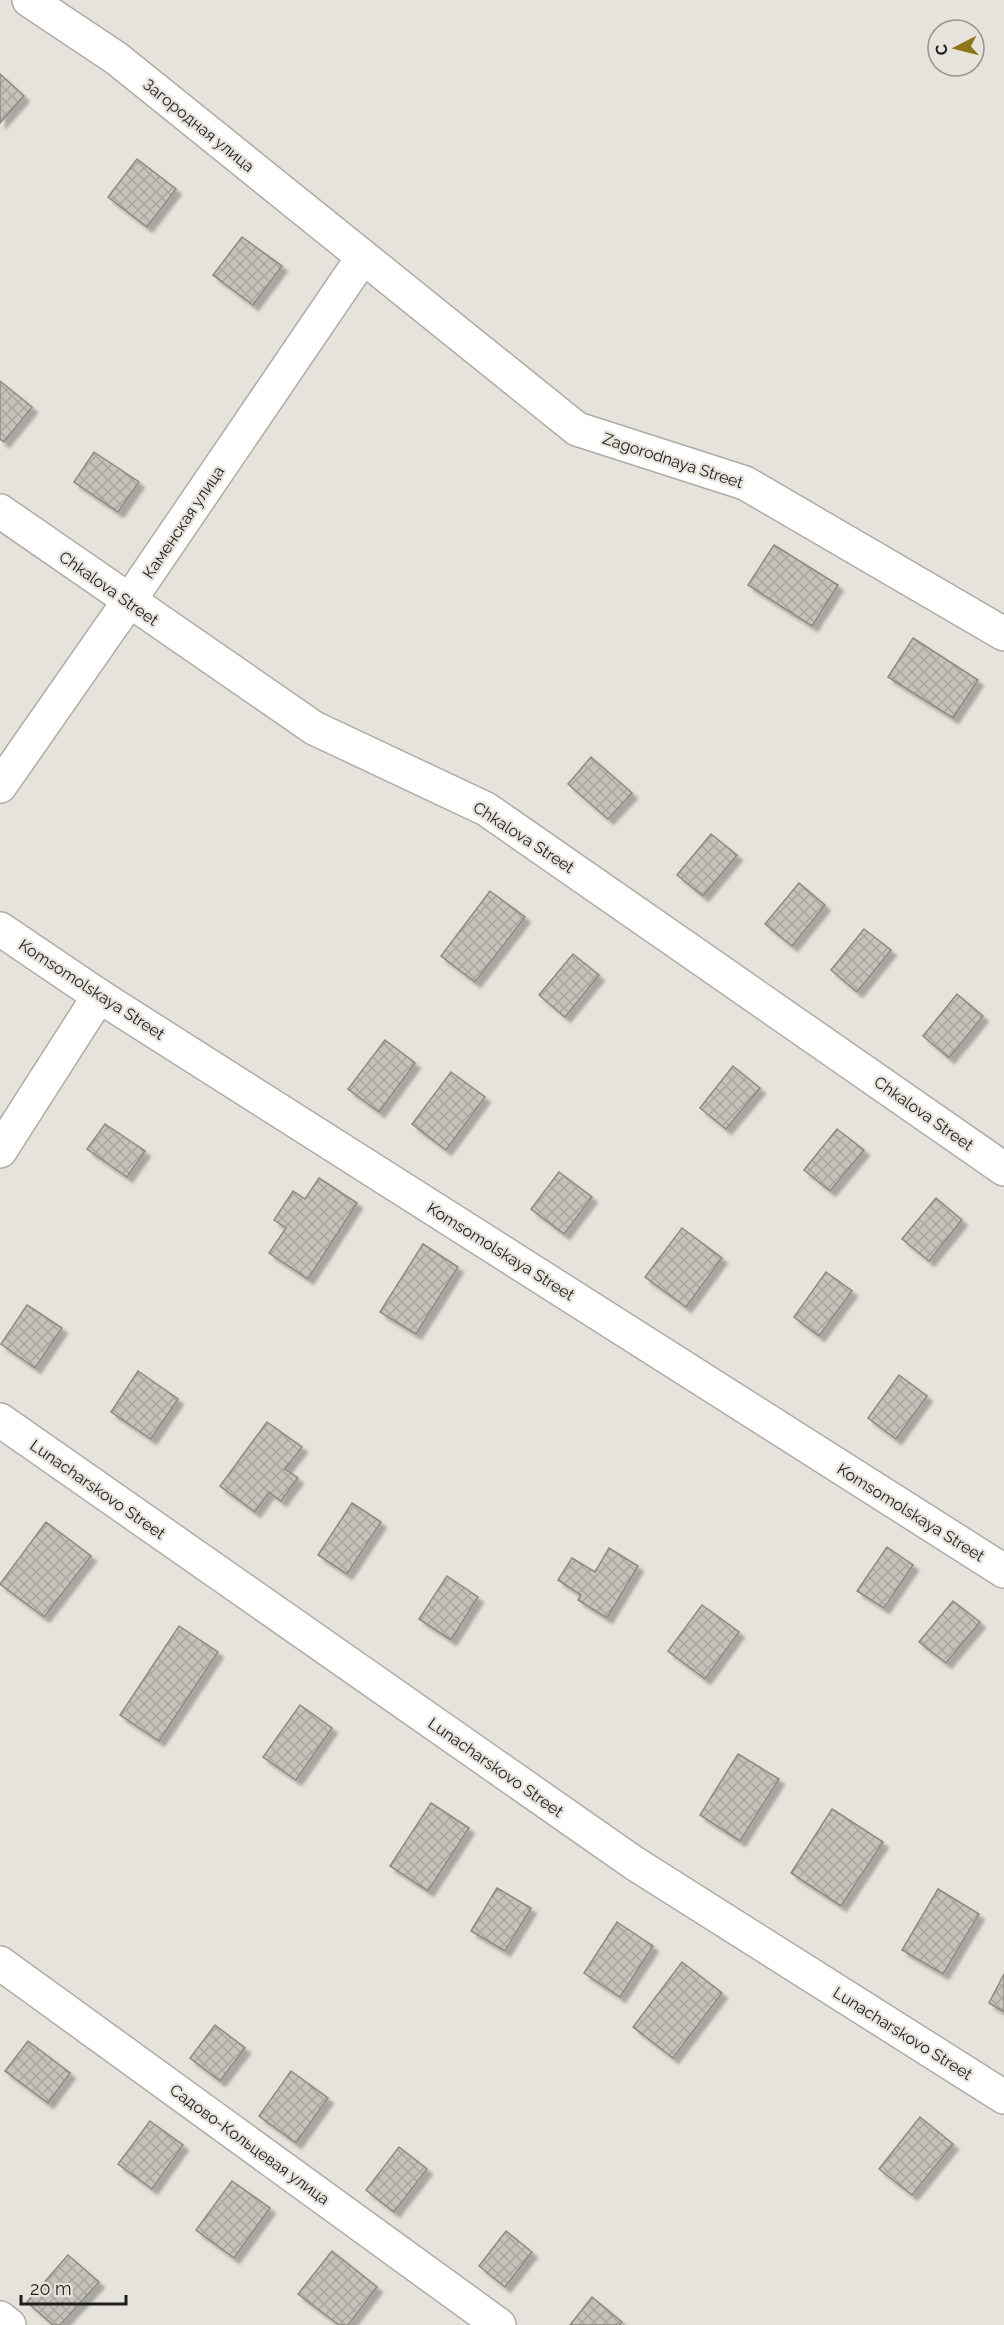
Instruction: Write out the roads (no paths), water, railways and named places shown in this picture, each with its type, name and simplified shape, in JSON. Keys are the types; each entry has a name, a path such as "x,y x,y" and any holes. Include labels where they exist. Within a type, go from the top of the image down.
{"street":[{"name":"Загородная улица","path":"29,0 116,58 363,257"},
{"name":"Каменская улица","path":"0,786 129,602 363,257"},
{"name":"Zagorodnaya Street","path":"363,257 577,429 745,483 1004,634"},
{"name":"Chkalova Street","path":"0,512 314,728 486,809 1004,1169"},
{"name":"Komsomolskaya Street","path":"0,929 99,996 1004,1571"},
{"path":"0,1151 99,996"},
{"name":"Lunacharskovo Street","path":"0,1420 634,1863 1004,2097"},
{"name":"Садово-Кольцевая улица","path":"0,1963 499,2325"},
{"path":"0,2318 9,2325"}]}
